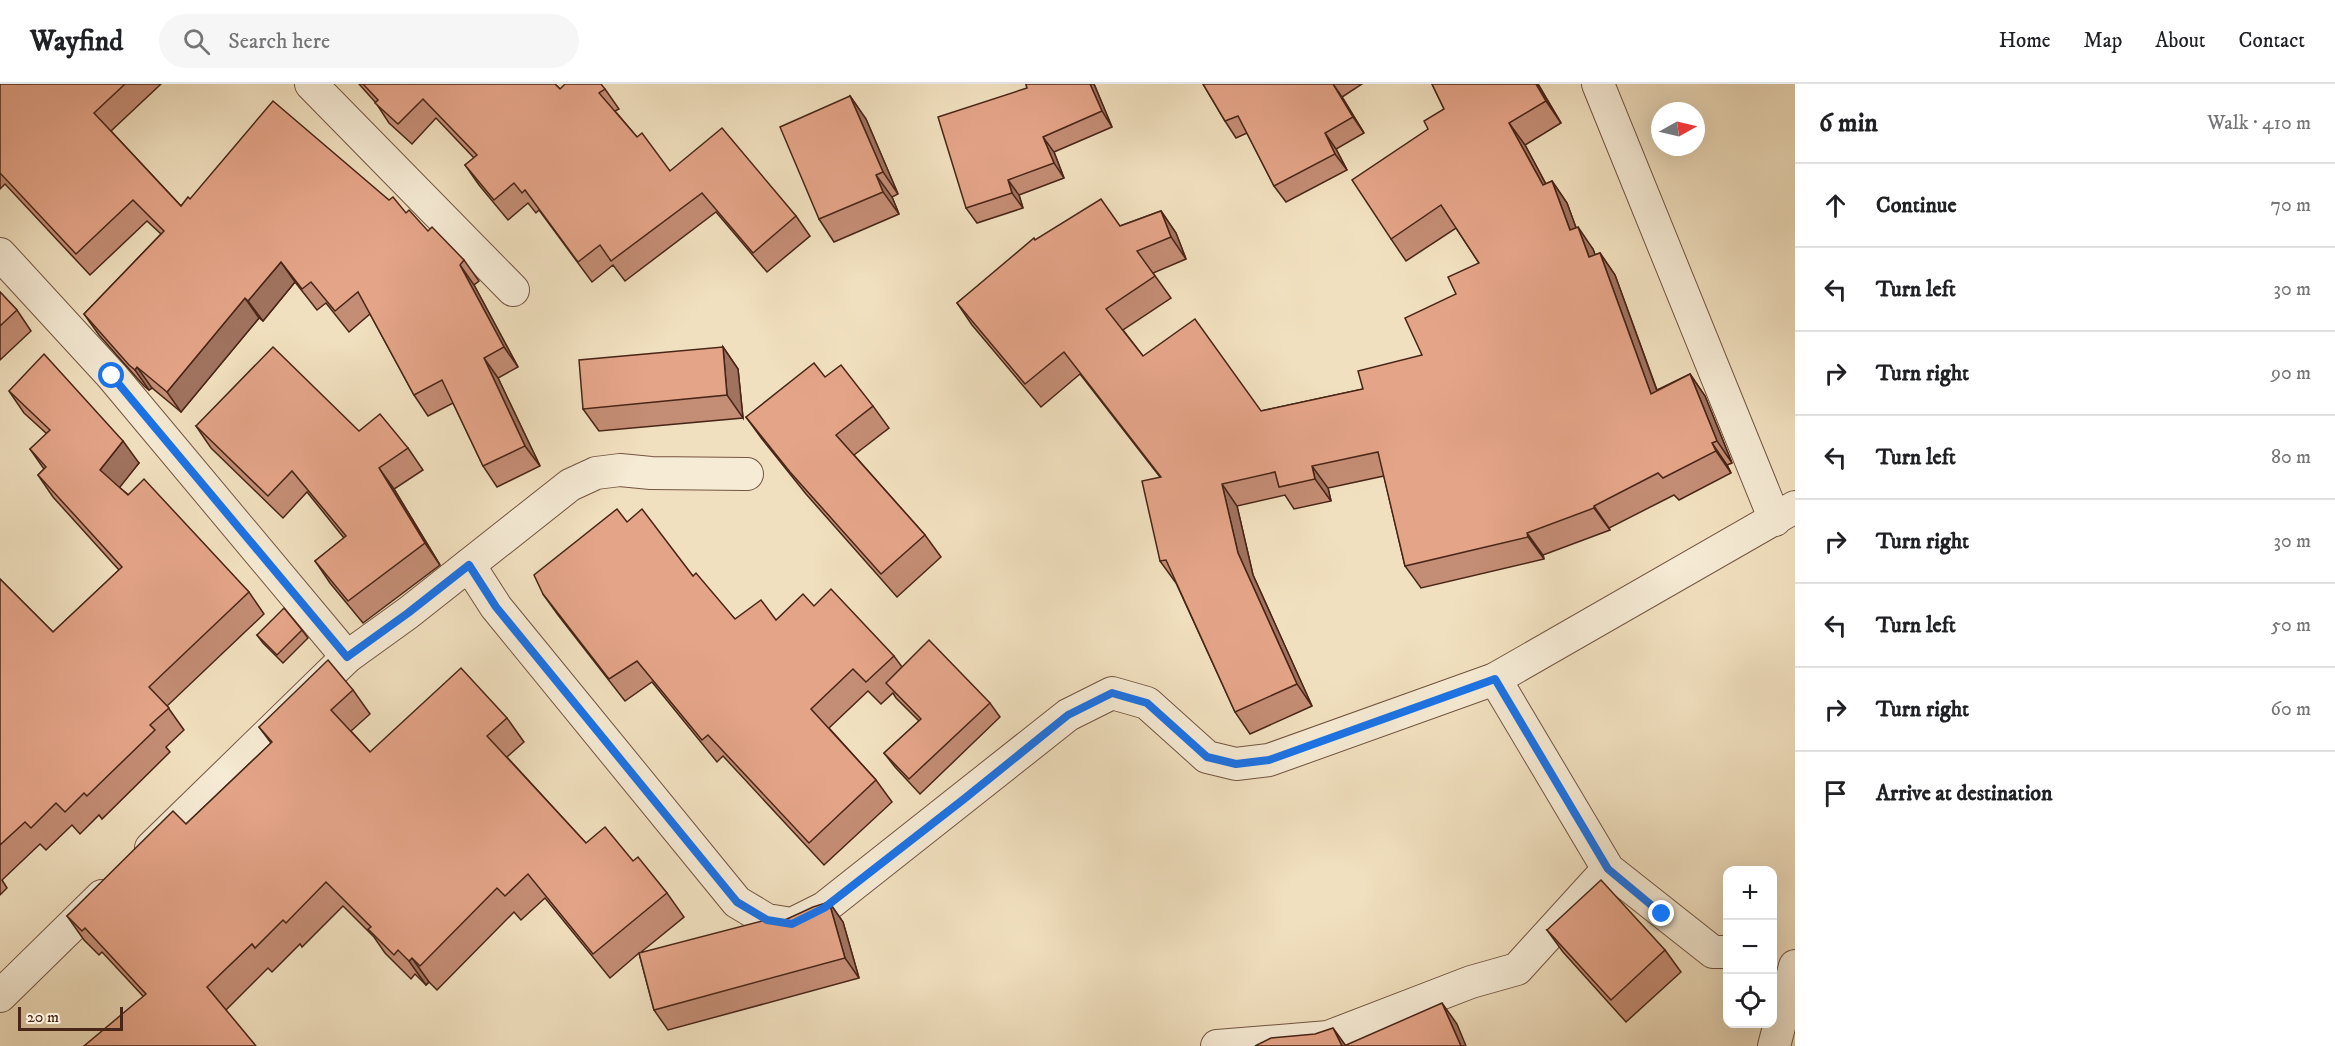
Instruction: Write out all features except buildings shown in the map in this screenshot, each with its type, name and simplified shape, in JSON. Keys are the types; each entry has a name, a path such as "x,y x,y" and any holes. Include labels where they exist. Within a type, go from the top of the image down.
{"street":[{"path":"311,84 513,290"},
{"path":"469,565 496,607 737,902 767,920 792,924 824,908 1068,715 1112,693 1147,703 1207,757 1236,764 1269,760 1495,679 1785,513 1598,84"},
{"path":"0,254 112,376 347,657"},
{"path":"0,996 347,657 408,613 570,485 596,473 620,470 651,473 747,474"},
{"path":"1495,679 1608,869 1713,952 1723,952"},
{"path":"1217,1046 1328,1036 1471,982 1517,969 1608,869"},
{"path":"1777,953 1795,953"},
{"path":"1774,1046 1795,966"}],"route":[{"path":"112,376 347,657 469,565 496,607 737,902 767,920 792,924 824,908 1068,715 1112,693 1147,703 1207,757 1236,764 1269,760 1495,679 1608,869 1662,914"}]}
